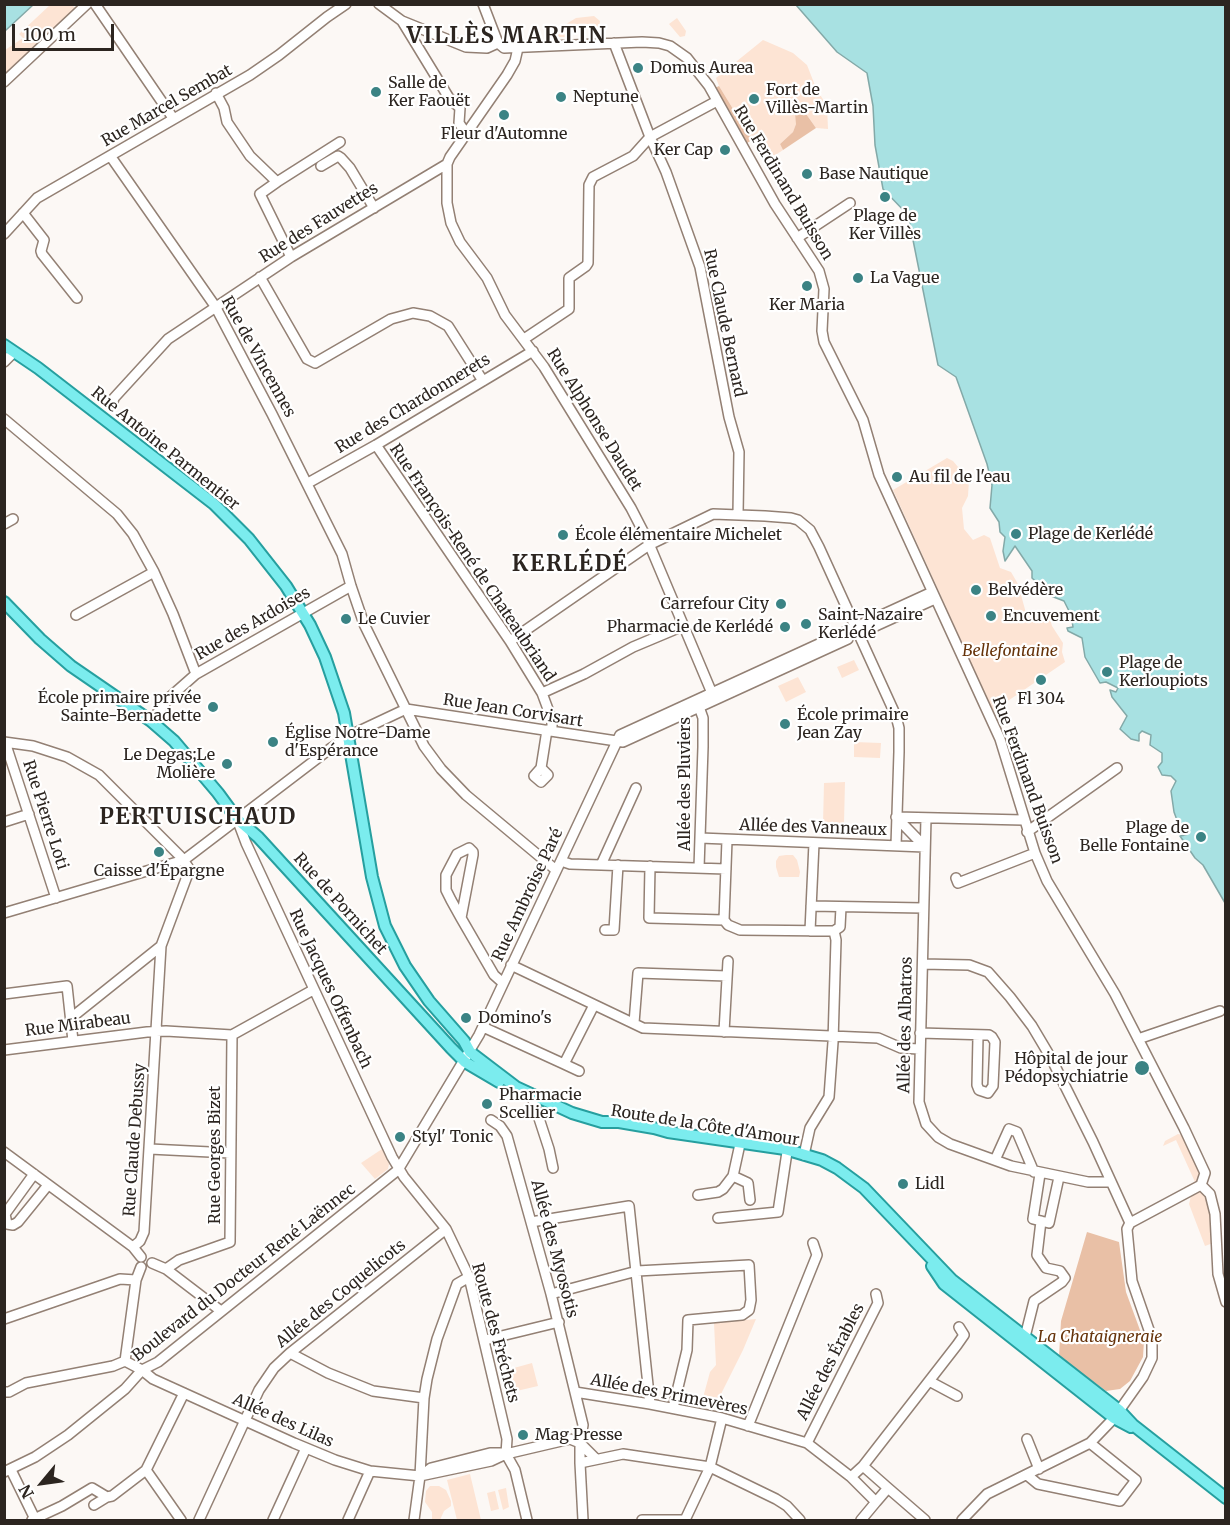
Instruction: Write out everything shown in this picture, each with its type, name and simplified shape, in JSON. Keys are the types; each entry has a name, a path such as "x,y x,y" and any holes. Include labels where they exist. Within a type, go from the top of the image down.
{"main road":[{"name":"Rue Antoine Parmentier","path":"9,349 53,379 226,515 267,559 303,612 325,657 336,688 348,737 372,877 385,926 405,966 429,1000 464,1041 467,1057 500,1075"},
{"name":"Rue de Pornichet","path":"4,602 40,639 71,666 151,721 187,756 237,819 258,837 467,1057"},
{"name":"Route de la Côte d'Amour","path":"467,1057 533,1100 572,1116 600,1124 787,1152 823,1166 849,1182 932,1265 944,1284 1117,1414"},
{"name":"Route de la Côte d'Amour","path":"500,1075 553,1106 602,1122 619,1122 668,1132 785,1149 822,1160 850,1176 933,1258 943,1271 1128,1425 1226,1500"}],"street":[{"path":"4,81 87,4"},
{"path":"95,4 173,118"},
{"name":"Rue Marcel Sembat","path":"4,234 37,198 250,75 279,56 346,4"},
{"path":"379,4 402,21 466,47 487,48 498,43 483,4"},
{"path":"402,21 449,98 460,108 459,123 466,133"},
{"name":"Rue Ferdinand Buisson","path":"498,43 504,48 642,42 670,46 687,58 700,73 766,190 823,280 822,331 824,342 863,420 879,475 1000,739 1035,853 1047,881 1115,994 1203,1167 1205,1173 1201,1185"},
{"name":"Rue Claude Bernard","path":"614,43 666,172 700,267 729,417 739,452 738,514"},
{"name":"Rue des Fauvettes","path":"112,405 114,398 168,339 291,257 447,164 507,75 515,61 518,48"},
{"path":"216,93 224,108 227,122 250,156 277,182"},
{"path":"524,339 569,309 569,278 588,262 589,185 593,177 633,156 650,136 717,101"},
{"path":"291,257 260,194 340,142"},
{"path":"321,166 338,156 341,158 350,168 374,208"},
{"name":"Rue de Vincennes","path":"111,157 215,306 308,483 342,554 364,624 424,746 441,769 466,795 556,870"},
{"name":"Rue Alphonse Daudet","path":"447,164 447,203 451,223 460,242 487,278 504,315 533,351 631,508 714,697"},
{"path":"797,238 850,203"},
{"path":"23,213 44,240 40,251 77,298"},
{"path":"260,278 307,359 315,363 391,319 413,313 430,316 448,326 483,381"},
{"path":"4,363 9,349"},
{"name":"Rue des Chardonnerets","path":"308,483 533,351"},
{"path":"4,419 117,514 133,534 173,614 196,674"},
{"name":"Rue François-René de Chateaubriand","path":"376,445 510,641 542,693 552,720 550,731"},
{"path":"510,641 649,545 713,514 791,518 810,530 825,558 896,716 899,728 896,846"},
{"path":"76,615 154,572"},
{"name":"Rue des Ardoises","path":"151,721 170,697 196,674 351,586"},
{"path":"616,741 623,742 698,704 933,596"},
{"path":"542,693 584,674 633,647 683,626"},
{"name":"Allée des Pluviers","path":"698,704 703,718 699,868"},
{"path":"4,913 184,860 348,737 406,710"},
{"name":"Rue Jean Corvisart","path":"406,710 616,741"},
{"path":"541,768 550,731"},
{"name":"Rue Ambroise Paré","path":"467,1057 610,758 616,741"},
{"path":"5,742 33,746 67,757 99,775 184,860 189,871 161,946 71,1018"},
{"name":"Rue Pierre Loti","path":"5,742 56,898"},
{"path":"1027,832 1117,768"},
{"path":"601,865 636,788"},
{"path":"4,822 29,814"},
{"path":"896,817 1023,820"},
{"path":"896,817 925,847"},
{"name":"Allée des Albatros","path":"926,818 919,1049 919,1102 923,1117 931,1130 950,1144 995,1160 1037,1173 1088,1182 1111,1182"},
{"name":"Rue Jacques Offenbach","path":"237,819 249,850 398,1170"},
{"name":"Allée des Vanneaux","path":"700,838 925,847"},
{"path":"727,840 724,920 728,925 740,930 834,931 840,927 841,907"},
{"path":"810,931 814,843"},
{"path":"461,918 473,855 469,848 457,854 446,875 446,891 461,918 494,975 503,983"},
{"path":"956,878 958,883 1035,853"},
{"path":"561,861 570,864 726,869"},
{"path":"605,930 614,930 618,865"},
{"path":"650,866 649,918 724,920"},
{"path":"811,906 923,908"},
{"path":"804,1155 810,1128 829,1097 836,940 834,931"},
{"name":"Rue Claude Debussy","path":"133,1246 143,1235 161,946"},
{"path":"724,1032 728,961"},
{"path":"923,964 969,965 978,968 987,972 1010,997 1032,1026 1051,1058 1130,1222"},
{"path":"511,965 643,1028 878,1038 896,1047 919,1049"},
{"path":"634,1023 638,973 727,976"},
{"path":"4,994 67,986 74,1041"},
{"path":"232,1035 314,990"},
{"path":"564,1065 594,1005"},
{"path":"1138,1039 1220,1011"},
{"path":"483,1027 579,1071"},
{"name":"Rue Mirabeau","path":"4,1050 155,1031 232,1035"},
{"path":"920,1034 989,1035 994,1042 993,1086 988,1093 979,1090 977,1084 978,1036"},
{"name":"Rue Georges Bizet","path":"166,1269 179,1260 230,1242 232,1035"},
{"name":"Boulevard du Docteur René Laënnec","path":"8,1471 35,1457 68,1435 125,1389 142,1370 158,1362 398,1170 467,1057"},
{"path":"533,1100 553,1168"},
{"name":"Allée des Myosotis","path":"491,1120 500,1126 507,1136 559,1322 583,1425 580,1463 584,1521"},
{"path":"995,1160 1009,1129 1017,1132 1037,1173 1034,1220 1049,1223 1059,1177"},
{"path":"698,1195 718,1192 733,1176 740,1144"},
{"path":"150,1149 230,1153"},
{"path":"4,1152 133,1246 141,1257"},
{"path":"718,1218 778,1212 787,1152"},
{"name":"Route des Fréchets","path":"398,1170 446,1229 469,1277 507,1439 506,1454 515,1470 527,1521"},
{"path":"34,1174 5,1214 6,1226 18,1222 48,1185"},
{"path":"733,1176 748,1183 750,1200"},
{"path":"962,1521 987,1494 1090,1443 1117,1414 1143,1377 1152,1358 1152,1343 1132,1281 1127,1229 1130,1222 1201,1185 1210,1194 1215,1214 1218,1274 1226,1302"},
{"path":"531,1222 630,1206 650,1404"},
{"path":"1025,1337 1034,1301 1065,1278 1060,1271 1046,1268 1037,1255 1041,1221"},
{"name":"Allée des Coquelicots","path":"199,1521 259,1390 274,1368 446,1229"},
{"path":"748,1426 817,1255 813,1243"},
{"path":"141,1257 149,1256 152,1263 166,1269 221,1311"},
{"path":"4,1392 9,1392 26,1383 113,1366 125,1361 141,1257"},
{"path":"141,1268 149,1268 152,1263"},
{"path":"551,1294 637,1271 749,1265 751,1300 749,1310 742,1315 687,1320 687,1350 673,1408"},
{"path":"414,1521 420,1476 424,1398 437,1339 457,1284 469,1277"},
{"path":"4,1319 120,1279 136,1280"},
{"name":"Allée des Érables","path":"807,1443 878,1303 876,1294"},
{"path":"485,1340 559,1322"},
{"path":"851,1477 863,1466 964,1335 959,1327"},
{"path":"290,1353 327,1373 373,1390 424,1398"},
{"name":"Allée des Lilas","path":"125,1361 153,1379 244,1421 335,1460 370,1471 420,1476 492,1461 506,1454"},
{"path":"929,1381 957,1396"},
{"name":"Allée des Primevères","path":"575,1392 722,1418 807,1443 851,1477 876,1502"},
{"path":"94,1505 112,1496 146,1470 183,1393"},
{"path":"642,1521 685,1520 710,1467 722,1418"},
{"path":"420,1476 431,1468 489,1453 506,1454 570,1439 580,1443 596,1460"},
{"path":"1027,1439 1039,1469"},
{"path":"1028,1475 1038,1484 1120,1501 1136,1480 1090,1443"},
{"path":"273,1521 306,1448"},
{"path":"420,1451 440,1466"},
{"path":"580,1463 623,1454 710,1467 776,1499 787,1506 800,1521"},
{"path":"863,1466 925,1521"},
{"path":"146,1470 181,1521"},
{"path":"8,1471 34,1520 92,1488 107,1497"},
{"path":"348,1521 370,1471"},
{"path":"861,1521 888,1488"}],"green space":[{"path":"50,5 72,5 75,8 5,74 5,50 23,38 19,34"},
{"path":"594,16 600,21 599,29 574,30 569,37 557,37 563,26 576,18"},
{"path":"677,18 686,31 685,36 680,37 669,24"},
{"path":"763,40 793,53 807,65 816,88 827,106 828,129 816,128 797,101 796,124 793,132 780,144 783,150 774,156 758,138 752,140 716,78"},
{"path":"719,86 752,140 747,143 715,88"},
{"path":"791,100 797,101 816,128 783,150 780,144 793,132 796,124 795,113 788,104"},
{"name":"Bellefontaine","path":"947,458 953,461 969,480 968,496 962,508 964,529 973,540 984,535 990,538 1000,568 1011,572 1018,584 1026,613 1038,617 1048,612 1052,626 1063,643 1062,652 1065,662 993,711 893,490"},
{"path":"854,660 859,670 842,678 837,667"},
{"path":"798,677 806,692 786,702 778,686"},
{"path":"854,742 881,743 880,758 854,757"},
{"path":"845,782 844,823 823,824 824,783"},
{"path":"793,855 797,860 799,877 779,877 776,861 779,856"},
{"path":"1178,1134 1182,1135 1200,1172 1196,1183 1185,1188 1195,1182 1176,1140 1163,1146 1165,1141"},
{"path":"382,1149 389,1164 388,1169 375,1179 361,1163"},
{"path":"1201,1192 1209,1200 1213,1243 1205,1246 1189,1204 1191,1196"},
{"name":"La Chataigneraie","path":"1087,1232 1119,1242 1126,1292 1144,1341 1143,1357 1130,1381 1120,1389 1106,1391 1059,1356 1061,1321"},
{"path":"756,1319 722,1392 717,1409 701,1405 710,1372 716,1365 714,1323"},
{"path":"532,1363 538,1386 508,1393 503,1371"},
{"path":"470,1474 481,1520 457,1520 447,1480"},
{"path":"430,1486 439,1486 446,1490 451,1501 451,1506 444,1511 440,1520 432,1520 432,1512 425,1502 426,1491"},
{"path":"506,1488 509,1507 503,1510 498,1490"},
{"path":"495,1491 499,1509 491,1511 487,1493"}],"water":[{"path":"5,4 33,4 33,5 5,31"},
{"path":"796,5 1225,5 1225,903 1203,865 1195,858 1180,836 1186,835 1181,831 1174,812 1171,791 1176,781 1171,776 1162,775 1158,767 1162,762 1162,753 1150,745 1151,735 1142,731 1139,734 1139,741 1131,739 1120,729 1127,716 1112,697 1110,690 1116,692 1118,688 1106,682 1100,683 1085,657 1082,638 1068,631 1067,628 1073,627 1071,615 1064,601 1051,596 1032,578 1032,571 1015,546 1005,561 1003,551 1005,537 1000,532 999,522 990,508 992,485 987,464 956,377 938,365 908,215 883,189 875,145 873,106 867,73 837,52"}],"place":[{"name":"Domus Aurea","path":"638,68"},
{"name":"Salle de Ker Faouët","path":"376,92"},
{"name":"Neptune","path":"561,97"},
{"name":"Fort de Villès-Martin","path":"754,99"},
{"name":"Fleur d'Automne","path":"504,115"},
{"name":"Ker Cap","path":"725,150"},
{"name":"Base Nautique","path":"807,174"},
{"name":"Plage de Ker Villès","path":"885,197"},
{"name":"La Vague","path":"858,278"},
{"name":"Ker Maria","path":"807,286"},
{"name":"Au fil de l'eau","path":"897,477"},
{"name":"Plage de Kerlédé","path":"1016,534"},
{"name":"École élémentaire Michelet","path":"563,535"},
{"name":"Belvédère","path":"976,590"},
{"name":"Carrefour City","path":"781,604"},
{"name":"Encuvement","path":"991,616"},
{"name":"Le Cuvier","path":"346,619"},
{"name":"Saint-Nazaire Kerlédé","path":"806,624"},
{"name":"Pharmacie de Kerlédé","path":"785,627"},
{"name":"Plage de Kerloupiots","path":"1107,672"},
{"name":"Fl 304","path":"1041,680"},
{"name":"École primaire privée Sainte-Bernadette","path":"213,707"},
{"name":"École primaire Jean Zay","path":"785,724"},
{"name":"Église Notre-Dame d'Espérance","path":"273,742"},
{"name":"Le Degas;Le Molière","path":"227,764"},
{"name":"Plage de Belle Fontaine","path":"1201,837"},
{"name":"Caisse d'Épargne","path":"159,852"},
{"name":"Domino's","path":"466,1018"},
{"name":"Hôpital de jour Pédopsychiatrie","path":"1142,1068"},
{"name":"Pharmacie Scellier","path":"487,1104"},
{"name":"Styl' Tonic","path":"400,1137"},
{"name":"Lidl","path":"903,1184"},
{"name":"Mag Presse","path":"523,1435"}],"district":[{"name":"VILLÈS MARTIN","path":"507,37"},
{"name":"KERLÉDÉ","path":"570,565"},
{"name":"PERTUISCHAUD","path":"198,818"}]}
